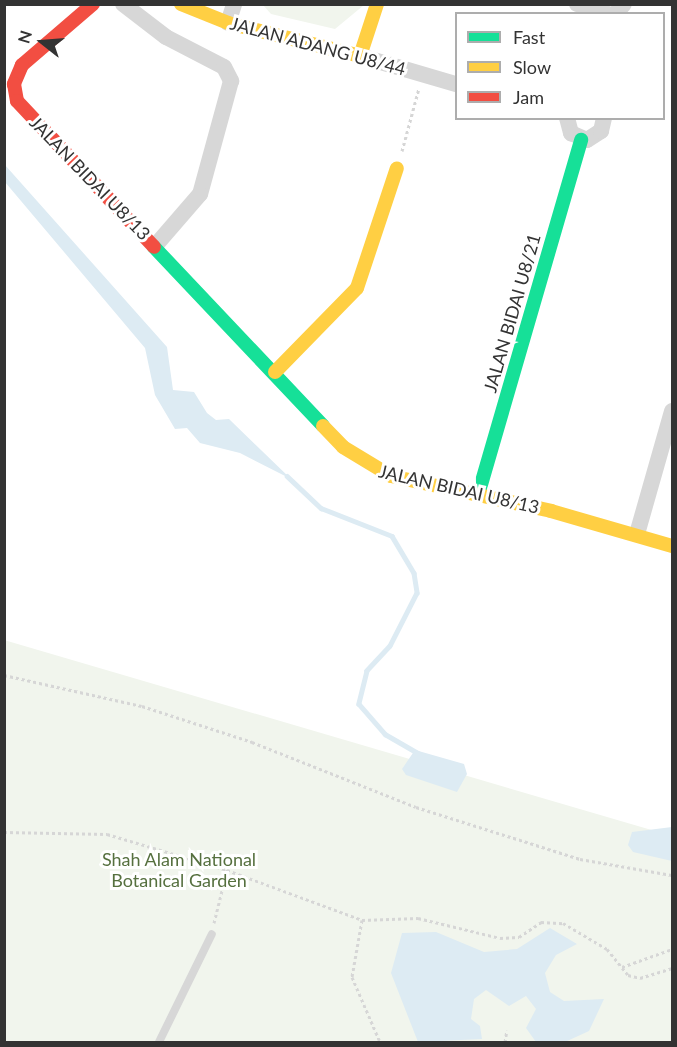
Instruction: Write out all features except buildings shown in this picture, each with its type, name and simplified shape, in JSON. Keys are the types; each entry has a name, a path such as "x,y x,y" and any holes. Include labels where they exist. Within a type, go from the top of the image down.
{"street":[{"name":"JALAN BIDAI U8/13","path":"93,4 22,65 14,92 155,246 368,467 637,534 672,546"},
{"name":"JALAN BIDAI U8/13","path":"123,4 166,37 216,61 231,81 200,194 155,246"},
{"name":"JALAN ADANG U8/44","path":"181,4 228,23 360,56 455,84"},
{"path":"228,23 234,4"},
{"path":"360,56 377,4"},
{"path":"577,4 602,12"},
{"path":"568,120 571,133 581,140 597,135 603,120"},
{"name":"JALAN BIDAI U8/21","path":"478,495 581,140"},
{"path":"275,372 357,288 397,168"},
{"path":"637,534 672,411"}],"lane":[{"path":"159,1042 212,934"}],"path":[{"path":"397,168 423,74"},
{"path":"4,675 142,706 252,742 416,807 580,859 672,876"},
{"path":"4,832 107,834 227,870 362,920 418,918 500,938 519,937 541,922 563,923 607,949 622,967 640,978 672,968"},
{"path":"212,934 227,870"},
{"path":"362,920 352,977 380,1042"},
{"path":"622,967 672,949"},
{"path":"505,1042 507,1030"}],"green space":[{"path":"263,5 364,5 335,29 271,14"},
{"name":"Shah Alam National Botanical Garden","path":"4,640 672,836 672,1042 5,1042"}],"shaded area":[{"path":"5,165 167,347 173,390 194,392 207,413 216,420 229,419 291,479 240,453 200,443 187,428 175,429 155,395 145,348 5,182"},
{"path":"415,750 464,764 467,774 457,792 406,775 402,769"},
{"path":"672,827 672,861 633,852 628,845 632,832"},
{"path":"550,928 577,944 556,955 545,973 550,992 564,1001 604,999 589,1031 565,1042 536,1042 526,1028 536,1009 526,996 509,1006 486,990 474,999 471,1019 480,1026 482,1039 418,1042 391,973 402,933 436,932 484,952 517,949"}],"waterway":[{"path":"287,476 321,508 392,536 414,573 417,593 390,646 367,671 359,704 385,734 419,754"}],"traffic: fast":[{"path":"478,495 581,140"},
{"path":"154,247 323,426"}],"traffic: slow":[{"path":"181,4 228,23 360,56 377,4"},
{"path":"275,372 357,288 397,168"},
{"path":"323,426 343,447 391,476 551,511 672,546"}],"traffic: jam":[{"path":"93,4 22,65 14,84 17,101 154,247"}]}
